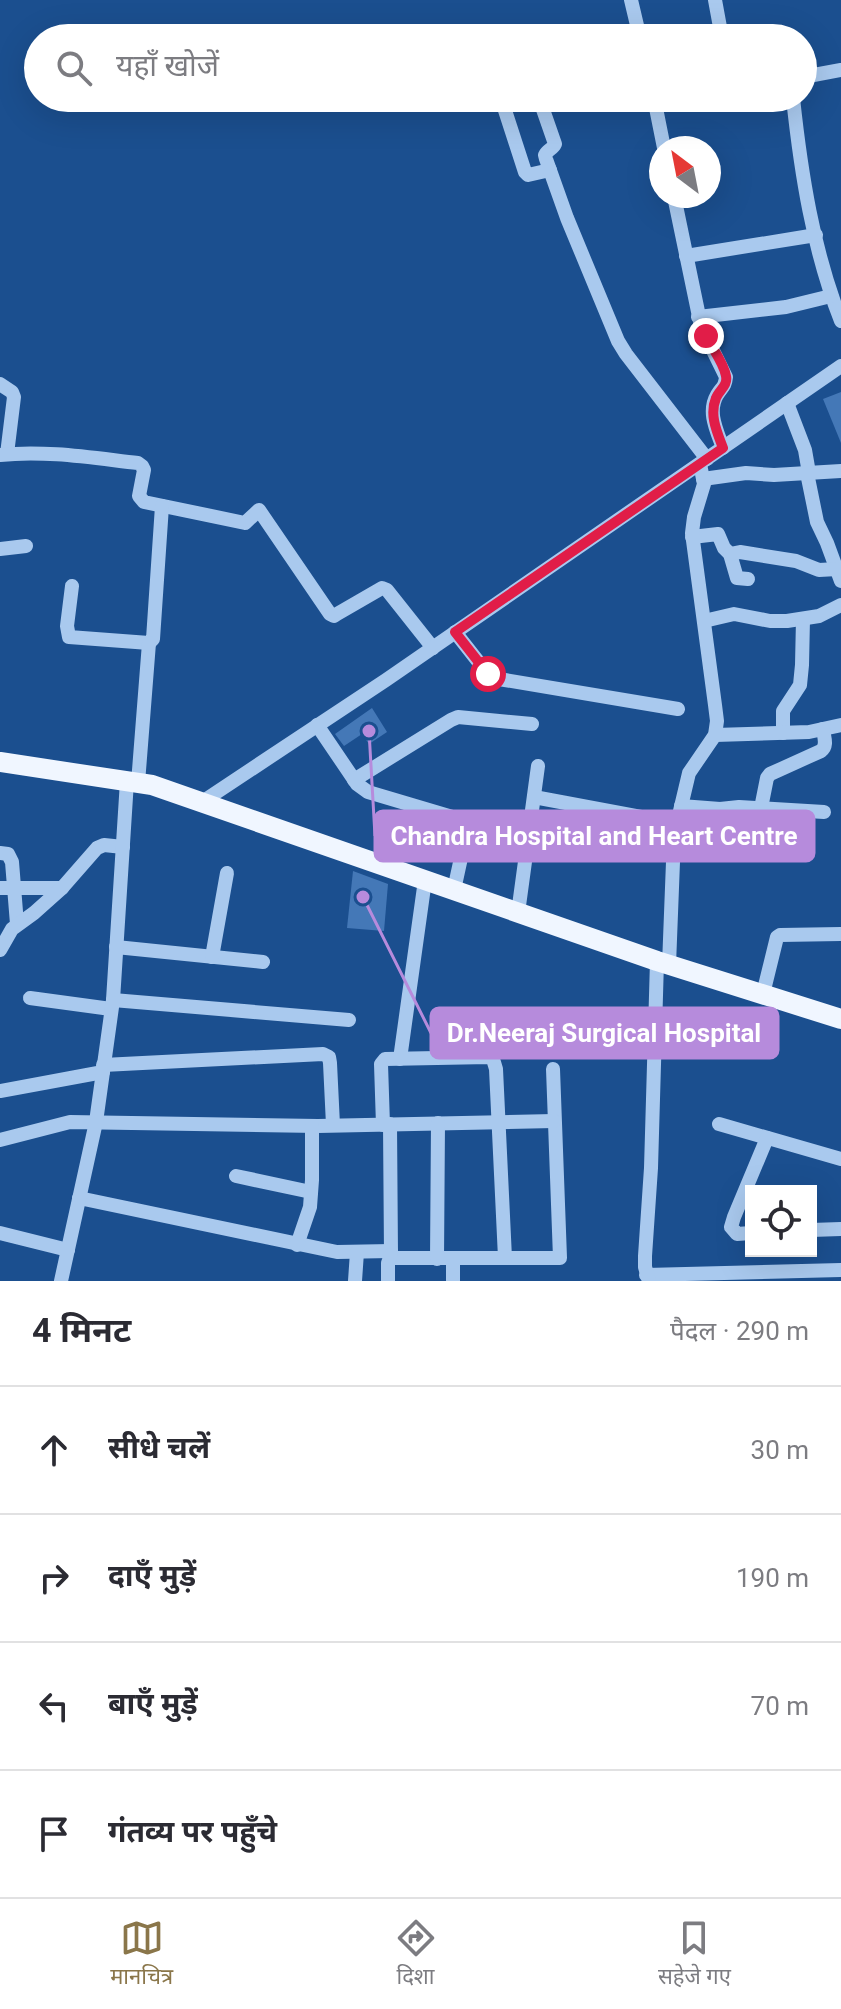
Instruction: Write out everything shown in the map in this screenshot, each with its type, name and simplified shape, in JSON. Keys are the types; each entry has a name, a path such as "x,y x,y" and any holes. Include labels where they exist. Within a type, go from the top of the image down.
{"main road":[{"path":"0,762 152,785 663,963 841,1019"}],"street":[{"path":"631,0 637,24"},
{"path":"715,0 719,24"},
{"path":"817,74 841,70"},
{"path":"506,112 525,172 533,175 550,170"},
{"path":"544,112 555,144 545,155 618,341 703,461 704,484 692,525 692,537 717,721 715,735 689,773 673,847 645,1256 648,1278 841,1270"},
{"path":"656,112 662,136"},
{"path":"794,112 800,168 831,296 841,321"},
{"path":"676,208 698,317 726,377 725,386 716,396 713,406 715,426 723,448"},
{"path":"686,256 816,235"},
{"path":"698,317 786,307 831,296"},
{"path":"202,802 433,648 841,366"},
{"path":"0,384 14,397 6,409 3,455 92,457 138,463 144,470 139,496 144,502 245,523 259,510 330,614 334,616 382,588 387,590 433,648"},
{"path":"787,403 805,450 817,522 839,575"},
{"path":"703,479 746,473 841,471"},
{"path":"61,1281 96,1122 112,1004 123,847 149,643 153,639 162,506"},
{"path":"692,537 718,534 730,554 737,578 748,579"},
{"path":"0,549 26,546"},
{"path":"730,554 740,552 796,561 839,575"},
{"path":"72,586 67,626 69,637 149,643"},
{"path":"704,621 734,614 777,622 803,619 826,614 841,605"},
{"path":"783,733 783,711 800,685 803,619"},
{"path":"455,632 493,678 678,709"},
{"path":"354,780 458,717 532,724"},
{"path":"317,725 361,789 469,821 529,832"},
{"path":"715,735 783,733 841,725"},
{"path":"761,808 767,778 775,771 825,748 823,729"},
{"path":"518,913 538,766"},
{"path":"534,797 657,820"},
{"path":"681,806 824,812"},
{"path":"454,890 469,821"},
{"path":"0,950 8,933 62,888 101,846 123,847"},
{"path":"0,853 10,857 7,888 17,924"},
{"path":"212,957 227,873"},
{"path":"400,1059 425,880"},
{"path":"7,888 62,888"},
{"path":"763,994 777,937 841,934"},
{"path":"116,947 263,962"},
{"path":"30,998 349,1020"},
{"path":"0,1091 103,1069 323,1054 329,1057 330,1063 333,1125"},
{"path":"388,1281 391,1253 381,1064 385,1059 493,1059 505,1258"},
{"path":"79,1198 337,1252 391,1253 397,1259 560,1258 553,1069"},
{"path":"0,1140 70,1122 312,1126 554,1121"},
{"path":"438,1123 445,1259 453,1281"},
{"path":"719,1124 841,1159"},
{"path":"297,1245 307,1218 311,1192 312,1126"},
{"path":"747,1185 767,1138"},
{"path":"236,1176 311,1192"},
{"path":"745,1191 731,1227 737,1234 745,1233"},
{"path":"817,1230 841,1229"},
{"path":"0,1233 68,1250"},
{"path":"355,1281 357,1252"}],"building":[{"path":"841,392 841,443 823,399"},
{"path":"372,708 387,732 369,744 362,734 344,746 335,734"},
{"path":"353,871 388,884 384,931 347,928"}],"place":[{"name":"Chandra Hospital and Heart Centre","path":"369,731"},
{"name":"Dr.Neeraj Surgical Hospital","path":"363,897"}],"route":[{"path":"488,674 455,632 723,448 715,426 713,406 716,396 725,386 726,377 706,336"}]}
